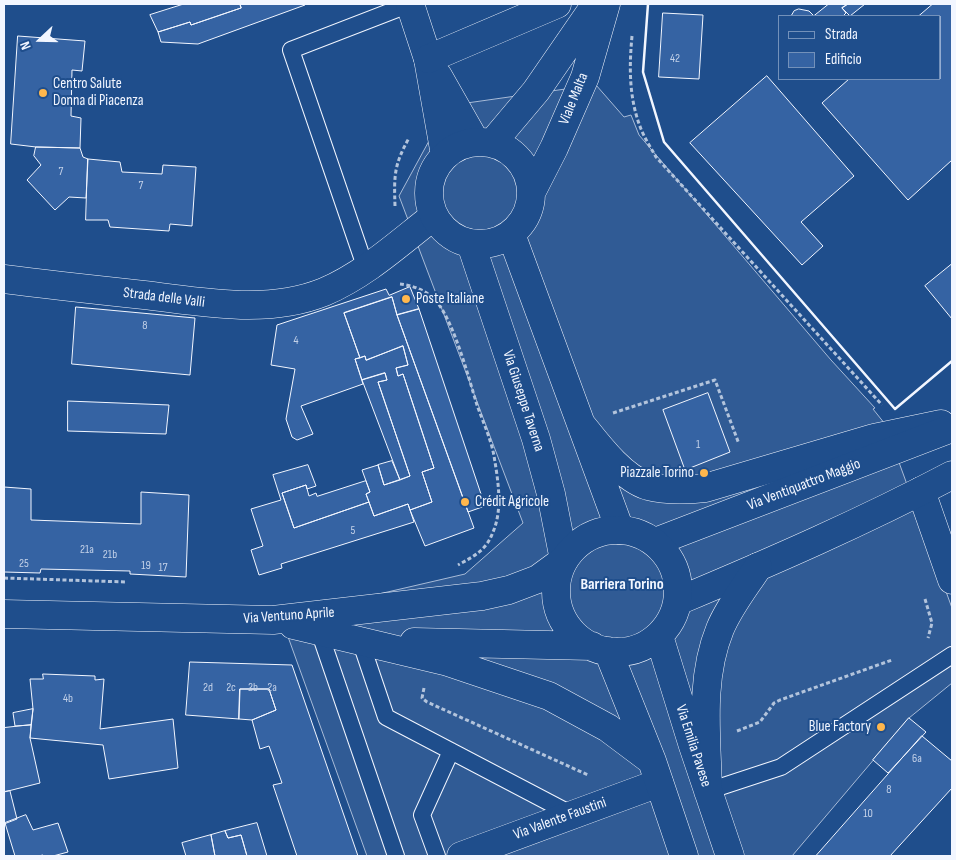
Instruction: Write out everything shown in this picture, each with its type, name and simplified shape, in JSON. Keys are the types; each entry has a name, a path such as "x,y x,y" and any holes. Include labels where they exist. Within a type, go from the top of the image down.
{"street":[{"path":"410,4 428,59 445,155"},
{"path":"428,59 557,4"},
{"name":"Viale Malta","path":"484,142 536,91 596,4"},
{"name":"Viale Malta","path":"532,191 554,148 585,76 606,4"},
{"path":"428,59 484,142"},
{"path":"484,142 508,149 521,160 529,175 532,191 530,208 523,223 498,242 485,245 471,244 456,238 444,229 434,216 429,201 429,184 434,168 445,155 458,146 484,142"},
{"name":"Strada delle Valli","path":"4,279 232,306 275,305 324,292 366,269 434,216"},
{"path":"511,234 608,458 646,485 681,490 705,488 874,438 952,421"},
{"name":"Via Giuseppe Taverna","path":"471,244 536,439 551,494 564,560"},
{"path":"592,420 620,530"},
{"name":"Via Ventiquattro Maggio","path":"655,542 952,428"},
{"path":"678,600 758,567 952,475"},
{"path":"921,491 952,580"},
{"path":"360,640 600,649 626,651 644,646 659,636 668,626 678,600 678,584 674,568 666,554 655,542 638,533 620,530 603,531 588,537 574,547 564,560 558,576 556,593 560,610 567,625 578,637 600,649 656,772 684,856"},
{"name":"Via Ventuno Aprile","path":"4,614 274,620 482,596 510,590 538,579 564,560"},
{"path":"708,791 705,717 708,671 720,629 758,567"},
{"path":"274,620 448,662 549,696 608,728 656,772"},
{"name":"Via Emilia Pavese","path":"659,636 730,856"},
{"name":"Via Valente Faustini","path":"461,856 571,814 656,772"}],"lane":[{"path":"366,269 291,50 410,4"},
{"path":"319,631 396,856"},
{"path":"360,640 386,717 571,814"},
{"path":"708,791 781,767 952,655"},
{"path":"437,856 422,815 452,751"}],"path":[{"path":"632,34 630,59 632,97 641,130 656,157 884,407"},
{"path":"395,210 394,174 398,157 412,130"},
{"path":"395,284 408,284 418,288 435,300 442,310 453,333 494,454 499,509 493,532 482,551 451,569"},
{"path":"592,420 715,380 741,448"},
{"path":"4,578 132,582"},
{"path":"922,590 932,623 928,638 924,644"},
{"path":"732,732 760,722 774,703 780,700 897,658"},
{"path":"425,686 422,698 426,702 594,778"}],"shaded area":[{"name":"Piazzale Torino","path":"596,85 624,117 631,115 639,135 831,360 875,408 873,409 885,424 952,608 952,683 909,718 792,856 367,856 278,609 353,600 465,574 523,523 399,196 448,106"}],"building":[{"path":"184,4 240,4 241,8 191,25 190,22 158,32 150,15"},
{"path":"240,4 305,5 198,44 161,42 158,32 190,22 191,25 241,8"},
{"path":"829,4 848,4 842,8 846,13 844,15 815,15"},
{"path":"848,4 865,4 851,15 842,8"},
{"path":"933,4 952,4 952,160 908,200 822,103 848,80 941,80 941,15 920,15"},
{"path":"799,9 809,11 813,15 792,15 794,11"},
{"path":"663,13 703,15 699,79 659,77"},
{"name":"Centro Salute Donna di Piacenza","path":"18,36 85,41 82,71 72,70 71,116 81,118 80,148 36,147 11,144"},
{"path":"767,76 854,176 801,222 823,246 802,265 690,143"},
{"name":"Centro Salute Donna di Piacenza","path":"36,147 80,148 83,157 88,159 86,198 69,197 55,210 27,180 41,165 34,156"},
{"path":"88,159 120,162 122,172 162,174 163,165 196,167 192,226 170,224 169,231 110,227 108,220 86,220"},
{"path":"952,264 952,319 925,286"},
{"path":"410,287 419,309 397,315 392,297 344,313 360,358 355,359 363,384 301,406 313,434 297,440 292,437 286,419 295,369 271,365 277,325 386,289 389,295"},
{"path":"392,297 474,528 425,546 410,510 432,502 422,472 434,468 403,374 398,376 396,368 408,365 403,346 366,360 365,356 360,358 344,313"},
{"path":"76,307 195,318 190,375 72,364"},
{"path":"419,309 485,506 468,512 397,315"},
{"path":"403,346 408,365 396,368 398,376 403,374 434,468 422,472 432,502 410,510 408,504 374,516 366,494 370,492 362,470 378,465 384,485 410,476 378,382 387,380 385,373 362,380 355,359 365,356 366,360"},
{"path":"385,373 387,380 378,382 410,476 400,480 362,380"},
{"path":"708,393 730,452 685,470 663,410"},
{"path":"68,401 169,405 166,434 68,431"},
{"path":"392,461 400,480 384,485 378,465"},
{"path":"308,465 316,486 307,489 306,485 282,493 294,528 369,502 374,516 408,504 414,522 281,564 282,568 259,575 251,550 263,546 251,509 281,500 273,475"},
{"path":"366,481 370,492 366,494 369,502 294,528 282,493 306,485 309,496 316,493 317,496"},
{"path":"4,487 31,489 31,520 141,524 141,492 189,495 186,577 130,574 130,571 41,569 40,573 4,572"},
{"path":"190,662 292,665 358,856 297,856 273,785 282,783 269,746 260,749 252,720 276,710 269,689 240,689 239,719 186,715"},
{"path":"43,674 95,676 95,680 104,679 100,729 173,719 178,768 109,779 103,745 30,738 33,709 30,679 43,679"},
{"path":"240,689 269,689 276,710 252,720 239,719"},
{"path":"33,709 31,725 15,726 13,713"},
{"path":"909,718 926,732 888,773 873,760"},
{"path":"31,725 30,738 40,783 4,792 4,728"},
{"path":"922,736 952,761 952,788 890,856 816,856"},
{"path":"10,791 17,819 4,824 4,792"},
{"path":"26,815 33,830 58,823 68,852 53,856 15,856 5,823"},
{"path":"257,823 267,856 247,856 241,835 228,838 225,831"},
{"path":"225,831 228,838 241,835 247,856 215,856 211,835"},
{"path":"211,835 215,856 186,856 182,843"}],"wall":[{"path":"648,4 643,72 664,142 895,409 952,361"}],"place":[{"name":"Centro Salute Donna di Piacenza","path":"43,93"},
{"name":"Poste Italiane","path":"406,299"},
{"name":"Piazzale Torino","path":"704,473"},
{"name":"Crédit Agricole","path":"465,502"},
{"name":"Blue Factory","path":"881,727"}],"district":[{"name":"Barriera Torino","path":"622,585"}]}
